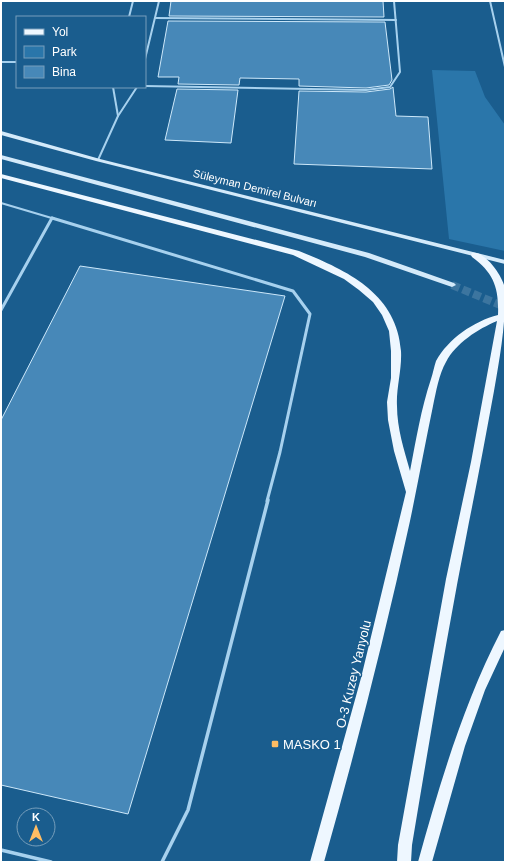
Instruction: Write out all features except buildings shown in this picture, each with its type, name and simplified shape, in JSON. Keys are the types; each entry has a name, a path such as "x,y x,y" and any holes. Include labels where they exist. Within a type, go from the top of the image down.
{"main road":[{"name":"Süleyman Demirel Bulvarı","path":"1,133 98,160 505,262"},
{"path":"1,157 262,226 367,256 452,285"},
{"path":"1,176 296,253 325,264 350,277 374,297 388,316 393,332 396,350 392,407 395,438 411,492"},
{"path":"404,862 452,579 504,316 499,282 487,263 475,255"},
{"name":"O-3 Kuzey Yanyolu","path":"317,862 340,783 411,492 424,423 441,361 456,342 475,329 504,316"},
{"path":"425,862 449,775 474,701 493,657 505,635"}],"lane":[{"path":"129,16 133,1"},
{"path":"146,55 159,1"},
{"path":"146,86 366,90 390,87 400,72 394,1"},
{"path":"490,1 505,67"},
{"path":"155,18 396,20"},
{"path":"500,47 505,47"},
{"path":"1,62 16,62"},
{"path":"112,88 118,116"},
{"path":"98,160 118,116 136,88"},
{"path":"1,203 293,291 310,314 280,452 188,810 162,862"},
{"path":"1,310 52,218"},
{"path":"1,850 50,862"}],"green space":[{"path":"432,70 475,71 485,97 505,125 505,251 449,239"}],"tunnel":[{"path":"452,285 505,307"}],"place":[{"name":"MASKO 1","path":"275,744"}]}
